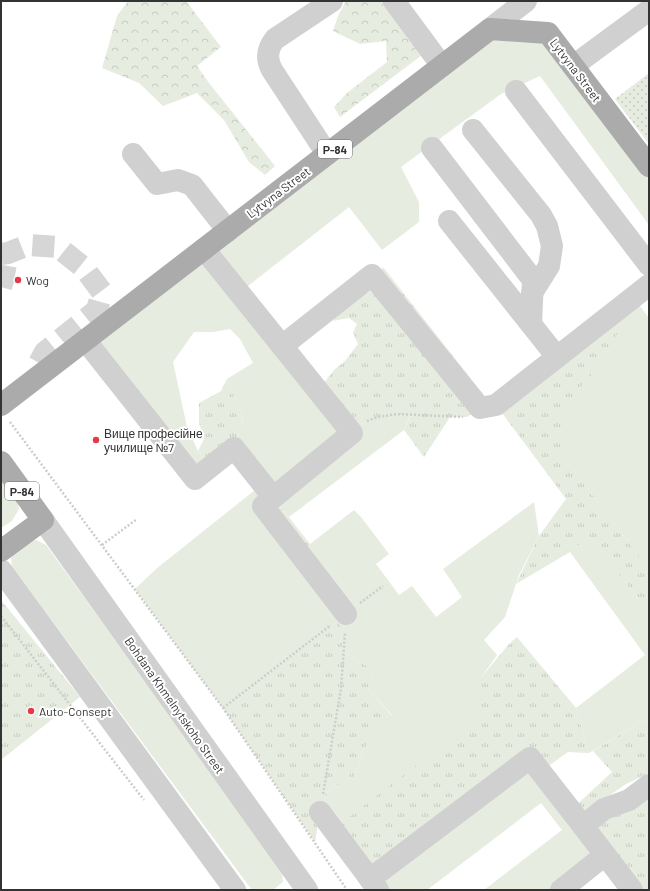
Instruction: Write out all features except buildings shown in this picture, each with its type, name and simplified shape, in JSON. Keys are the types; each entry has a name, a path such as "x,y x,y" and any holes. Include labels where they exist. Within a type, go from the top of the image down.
{"main road":[{"name":"Lytvyna Street","path":"3,410 85,340 490,29 548,33 649,166"},
{"name":"Bohdana Khmelnytskoho Street","path":"1,462 44,520"},
{"path":"1,551 44,520"}],"street":[{"path":"327,154 272,70 268,56 270,47 275,39 332,1"},
{"path":"394,1 442,66"},
{"path":"490,29 526,1"},
{"path":"573,66 649,10"},
{"path":"516,91 649,265"},
{"path":"473,130 541,215 547,226 552,246 549,266 532,293"},
{"path":"432,148 533,280 531,324"},
{"path":"133,154 157,184 178,180 192,185 228,231"},
{"path":"449,221 557,357"},
{"path":"204,249 352,433 263,506 346,614"},
{"path":"282,346 372,275 480,408 496,405 649,285"},
{"path":"85,340 195,479 234,448 273,497"},
{"name":"Bohdana Khmelnytskoho Street","path":"44,520 307,890"},
{"path":"1,570 234,890"},
{"path":"320,812 374,885 530,758 632,890"},
{"path":"583,826 604,809 629,800 649,785"},
{"path":"561,890 605,855"}],"path":[{"path":"342,420 360,425 378,417 397,414 467,418 480,408"},
{"path":"3,410 223,708 347,890"},
{"path":"102,545 137,519"},
{"path":"223,708 383,586"},
{"path":"315,842 341,689 346,614"},
{"path":"1,616 146,803"}],"green space":[{"path":"128,1 186,1 221,47 197,66 275,166 265,175 249,162 224,120 197,93 163,106 139,83 102,68 117,16"},
{"path":"346,1 392,1 430,49 340,117 334,107 347,93 387,62 386,41 360,44 333,31 338,16"},
{"path":"490,29 548,33 649,166 649,225 540,76 501,94 401,167 419,202 419,222 382,250 349,207 239,293 342,420 360,425 378,417 397,414 411,414 404,430 289,517 273,497 300,553 354,510 389,554 376,564 399,595 412,586 436,617 462,597 443,569 534,502 539,536 519,575 505,617 484,640 497,655 475,686 479,717 340,824 320,812 329,790 355,776 364,749 376,725 392,715 368,689 374,670 343,652 340,621 344,616 223,708 135,589 156,569 255,490 234,448 243,418 227,379 253,363 240,339 230,329 213,332 194,332 173,362 187,427 198,451 209,468 195,479 85,340"},
{"path":"649,73 649,144 615,99"},
{"path":"383,267 483,394 480,408 467,417 450,417 424,457 404,430 411,415 378,417 360,425 342,420 320,388 334,370 345,361 358,344 353,333 357,324 349,318 333,321 341,309 372,290"},
{"path":"637,302 649,318 649,569 566,460 561,437 564,414 573,396 591,376"},
{"path":"638,303 591,376 573,396 566,460 649,569 649,613 589,537 570,552 516,584 539,536 566,499 496,405"},
{"path":"227,379 243,418 234,448 209,468 198,451 204,439 199,423 199,403 221,391"},
{"path":"1,477 17,499 19,509 12,521 1,528"},
{"path":"273,497 310,544 299,554"},
{"path":"589,537 649,613 649,717 589,753 576,708 645,655 570,552"},
{"path":"36,540 46,545 282,869 283,882 273,890 252,890 12,567 11,558 16,551 24,544"},
{"path":"1,600 80,697 1,760"},
{"path":"340,619 343,652 374,670 368,689 392,716 364,749 355,776 329,790 320,812 315,842 223,708"},
{"path":"517,637 576,708 589,753 568,752 543,770 370,879 332,829 474,686 509,644"},
{"path":"649,717 649,773 626,784 578,817 571,810 612,772 593,751"},
{"path":"530,758 605,855 561,890 484,890 562,830 541,803 427,890 378,890 370,879"},
{"path":"649,781 649,890 632,890 583,826"}],"tunnel":[{"path":"1,254 8,253 28,245 58,247 84,268 102,292 97,310 45,352 39,363 43,372"},
{"path":"1,287 8,253"}],"place":[{"name":"Wog","path":"18,280"},
{"name":"Вище професійне училище №7","path":"96,440"},
{"name":"Auto-Consept","path":"31,711"}]}
